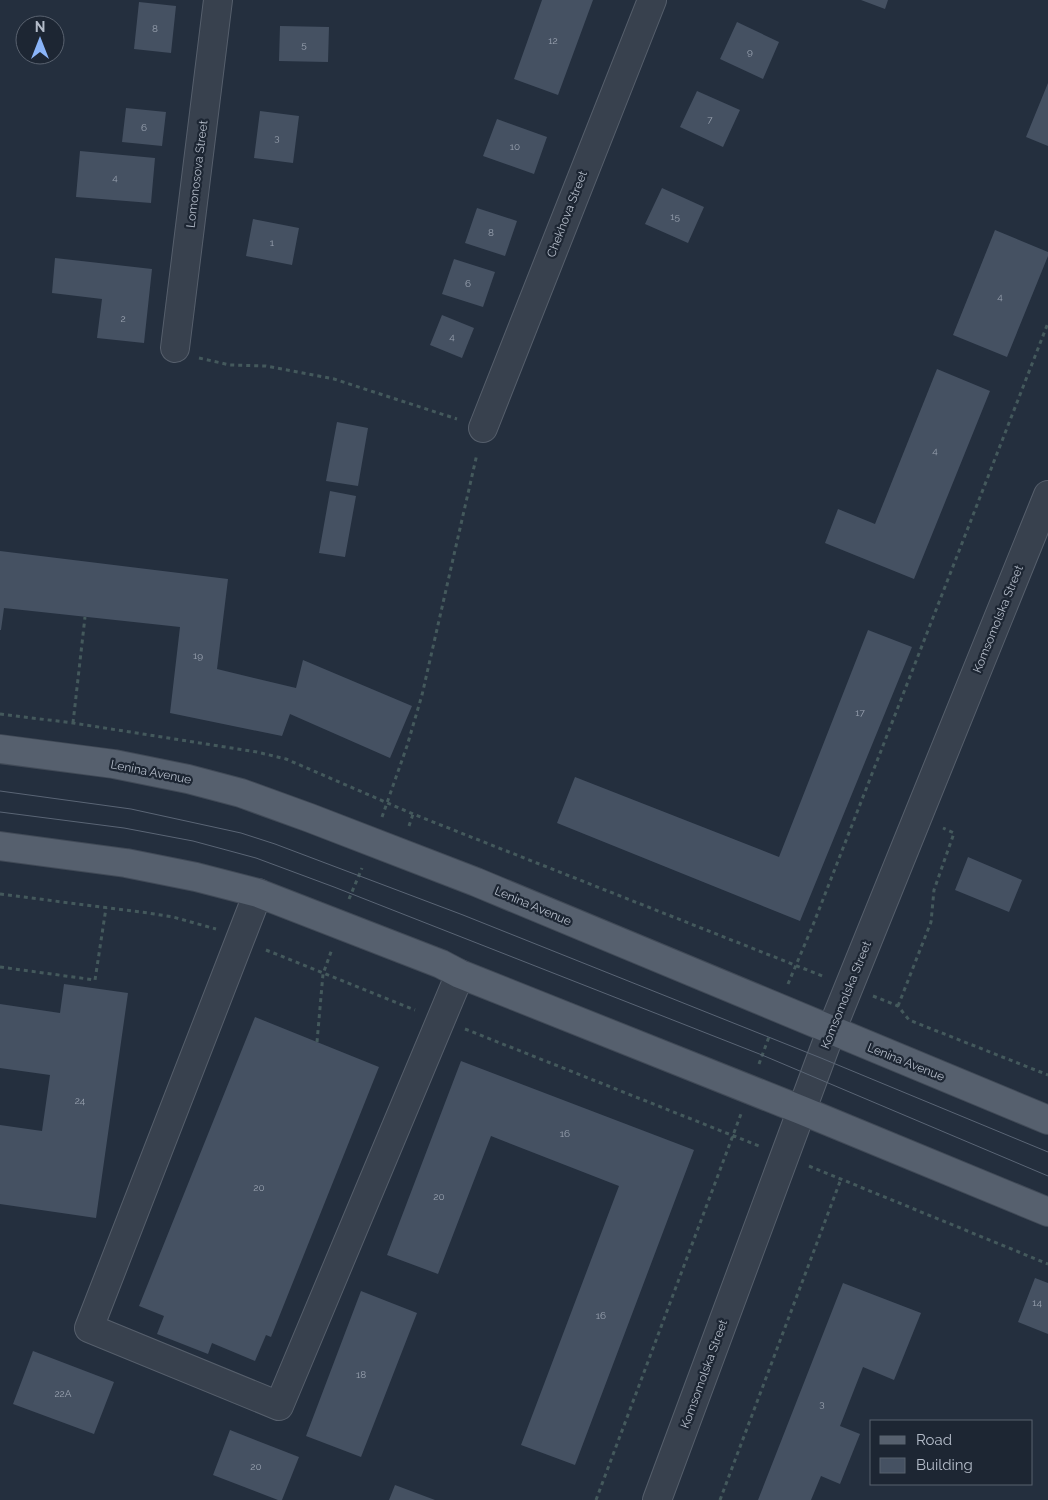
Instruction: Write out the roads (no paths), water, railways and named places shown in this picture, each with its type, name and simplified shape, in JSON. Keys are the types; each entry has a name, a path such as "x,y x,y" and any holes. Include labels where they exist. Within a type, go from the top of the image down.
{"main road":[{"name":"Lenina Avenue","path":"0,749 114,764 188,779 241,793 476,882 1048,1120"},
{"path":"0,846 126,864 196,877 258,893 441,964 460,974 750,1089 1048,1212"}],"street":[{"name":"Lomonosova Street","path":"175,348 218,0"},
{"name":"Chekhova Street","path":"483,428 652,0"},
{"name":"Komsomolska Street","path":"657,1500 831,1031 1048,495"},
{"path":"258,893 89,1328 279,1406 460,974"}],"tram line":[{"path":"0,791 131,809 241,833 275,844 463,915 821,1058 1048,1152"},
{"path":"0,812 124,828 193,841 256,858 762,1055 1048,1176"}]}
